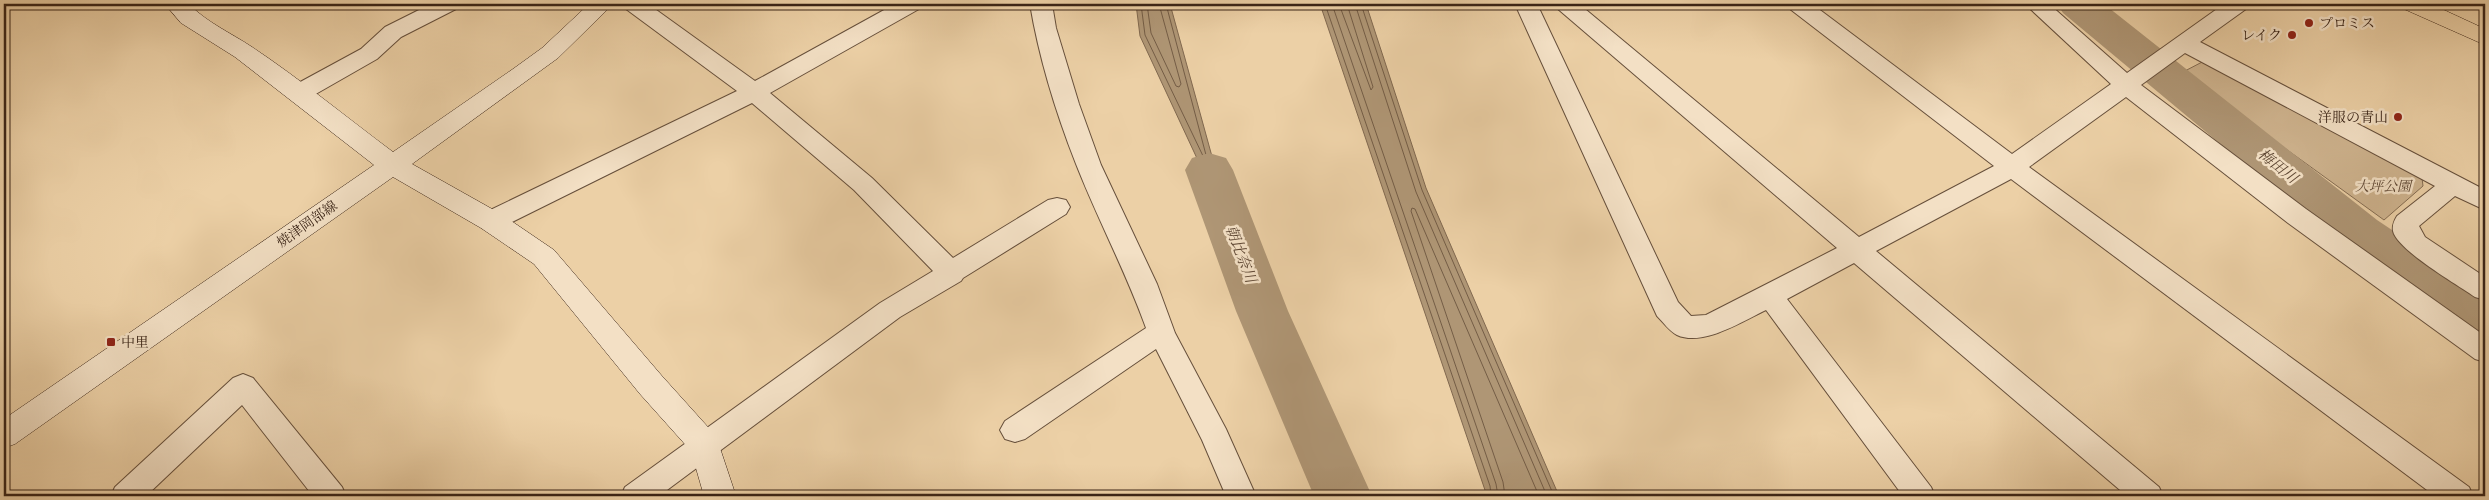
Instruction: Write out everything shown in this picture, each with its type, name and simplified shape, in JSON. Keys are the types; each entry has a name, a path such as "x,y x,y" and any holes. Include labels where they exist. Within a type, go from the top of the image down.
{"main road":[{"path":"2412,4 2485,38"}],"street":[{"path":"176,4 188,18 243,52 392,165 491,221 544,258 705,445 720,496"},
{"path":"299,93 369,54 393,32 448,4"},
{"name":"焼津岡部線","path":"4,435 550,53 602,4"},
{"path":"634,4 754,92 863,184 952,274"},
{"path":"1041,4 1045,28 1067,104 1089,165 1144,284 1161,333 1216,438 1241,496"},
{"path":"1526,4 1667,309 1685,327 1710,325 1770,296 2012,167 2238,4"},
{"path":"1566,4 2148,496"},
{"path":"1798,4 2012,167 2458,496"},
{"path":"2036,4 2297,216 2485,351"},
{"path":"491,221 754,92 899,6"},
{"path":"2179,46 2485,201"},
{"path":"2453,184 2406,223 2406,232 2416,244 2485,290"},
{"path":"636,496 890,310 952,274 1057,207"},
{"path":"1770,296 1920,496"},
{"path":"1015,430 1138,346 1161,333"},
{"path":"126,496 243,386 331,496"}],"green space":[{"name":"大坪公園","path":"2206,60 2422,178 2423,186 2384,220 2181,73"}],"water":[{"path":"1136,4 1170,4 1235,240 1140,36"},
{"path":"1320,4 1366,4 1426,188 1559,496 1487,496"}],"waterway":[{"name":"梅田川","path":"2078,4 2360,233 2485,319"},
{"name":"朝比奈川","path":"1209,170 1262,311 1343,496"}],"place":[{"name":"プロミス","path":"2309,23"},
{"name":"レイク","path":"2292,35"},
{"name":"洋服の青山","path":"2398,117"},
{"name":"中里","path":"111,342"}]}
